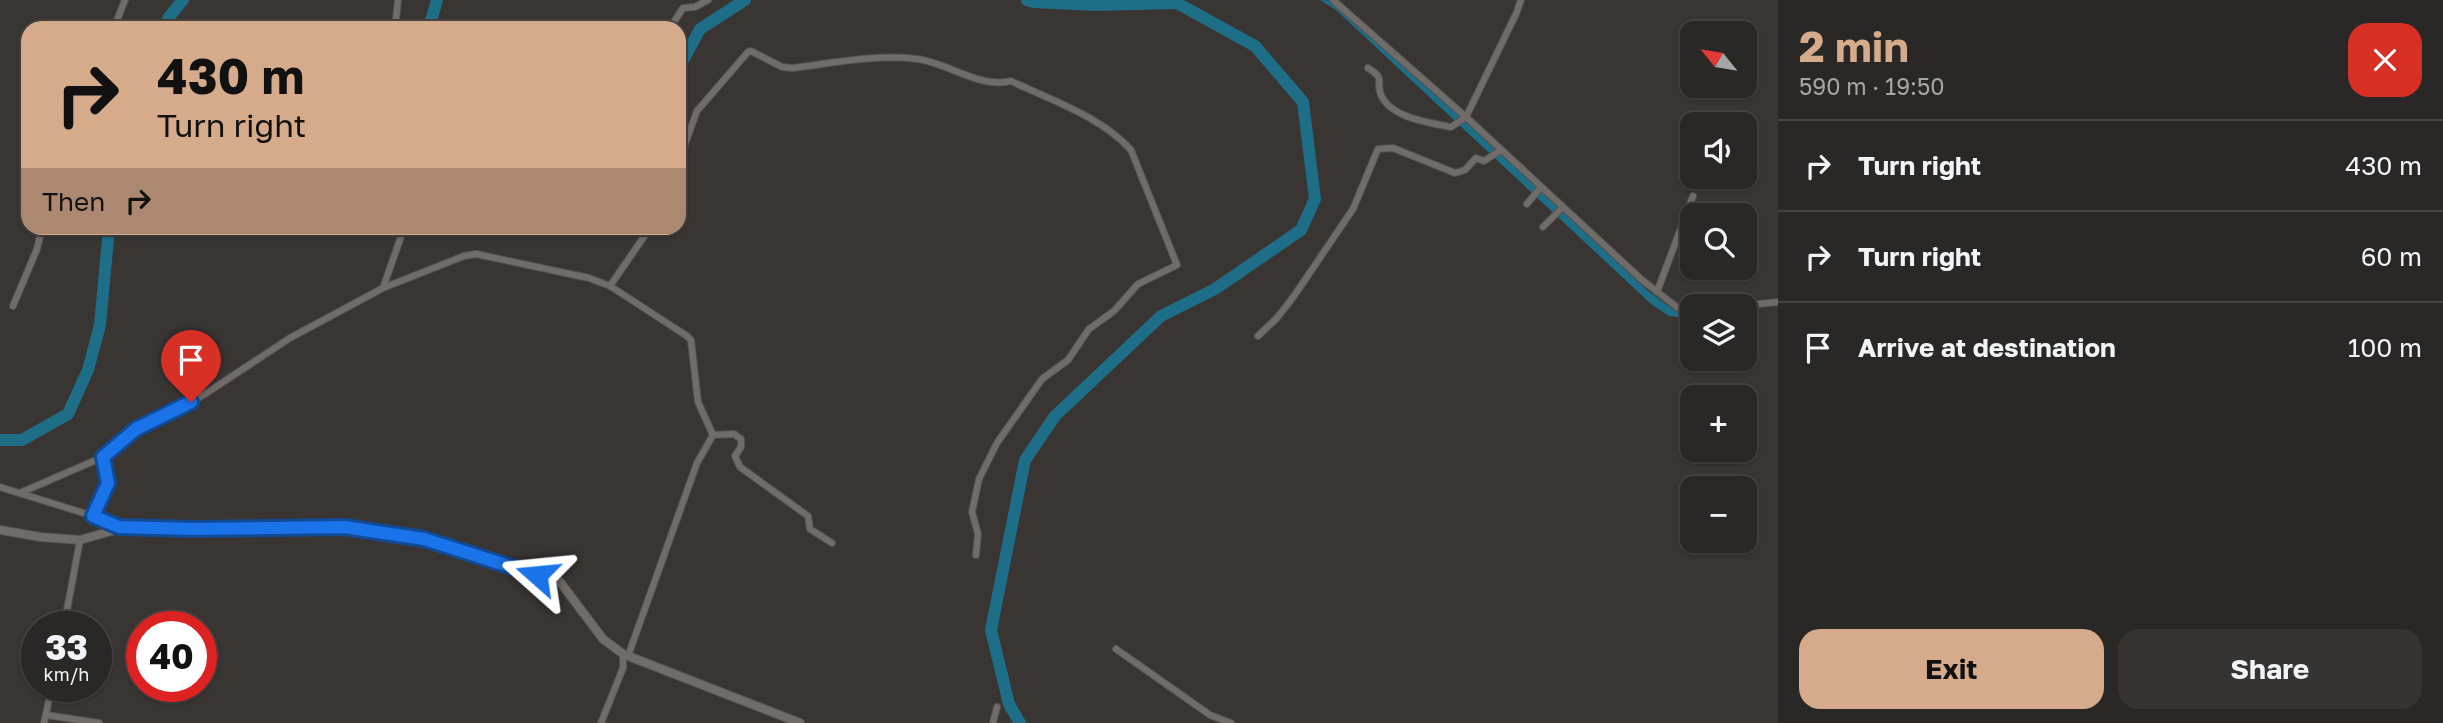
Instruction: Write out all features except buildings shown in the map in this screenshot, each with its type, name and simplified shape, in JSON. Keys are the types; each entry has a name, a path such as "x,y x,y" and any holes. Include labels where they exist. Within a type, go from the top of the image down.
{"street":[{"path":"117,21 125,0"},
{"path":"396,21 398,0"},
{"path":"675,21 683,8 695,7 708,0"},
{"path":"1333,0 1559,211 1680,308"},
{"path":"1368,68 1379,75 1380,93 1388,104 1424,122 1451,127 1462,120 1521,0"},
{"path":"686,141 697,111 740,60 751,51 792,68 897,57 922,60 997,85 1012,82 1105,128 1131,150 1177,265 1138,284 1114,311 1089,329 1068,360 1042,379 998,443 979,479 972,512 978,534 976,555"},
{"path":"1258,335 1277,318 1294,296 1353,209 1378,149 1393,148 1455,173 1465,170 1476,158 1484,161 1498,153"},
{"path":"1527,204 1538,191"},
{"path":"1657,292 1693,196"},
{"path":"1543,227 1559,211"},
{"path":"13,306 40,235"},
{"path":"383,288 402,235"},
{"path":"610,286 645,235"},
{"path":"20,493 103,457 136,429 177,410 290,338 383,288 464,256 476,254 589,278 610,286 664,319 691,340 698,402 713,435"},
{"path":"1757,304 1778,302"},
{"path":"713,435 734,435 741,439 741,447 735,456 740,467 808,516 810,529 832,542"},
{"path":"601,723 697,463 713,435"},
{"path":"93,516 108,483 103,457"},
{"path":"0,487 93,516 119,527 344,527 424,539 559,582 603,639 625,655 800,723"},
{"path":"0,530 80,540 108,533 119,527"},
{"path":"67,611 80,540"},
{"path":"1116,649 1210,715 1231,723"},
{"path":"993,723 997,708"},
{"path":"1206,723 1210,715"},
{"path":"45,719 99,723"}],"water":[{"path":"1320,0 1340,1 1648,291 1680,312 1680,317 1669,316 1651,304 1336,10"}],"waterway":[{"path":"168,21 183,0"},
{"path":"431,21 437,0"},
{"path":"686,55 700,29 745,0"},
{"path":"1020,723 1009,704 991,630 1025,460 1055,416 1161,316 1215,289 1301,230 1315,199 1303,102 1255,46 1177,3 1095,5 1027,0"},
{"path":"0,440 22,440 68,414 88,370 100,325 108,235"}],"route":[{"path":"191,402 136,429 103,457 108,483 93,516 119,527 344,527 424,539 537,575"}]}
